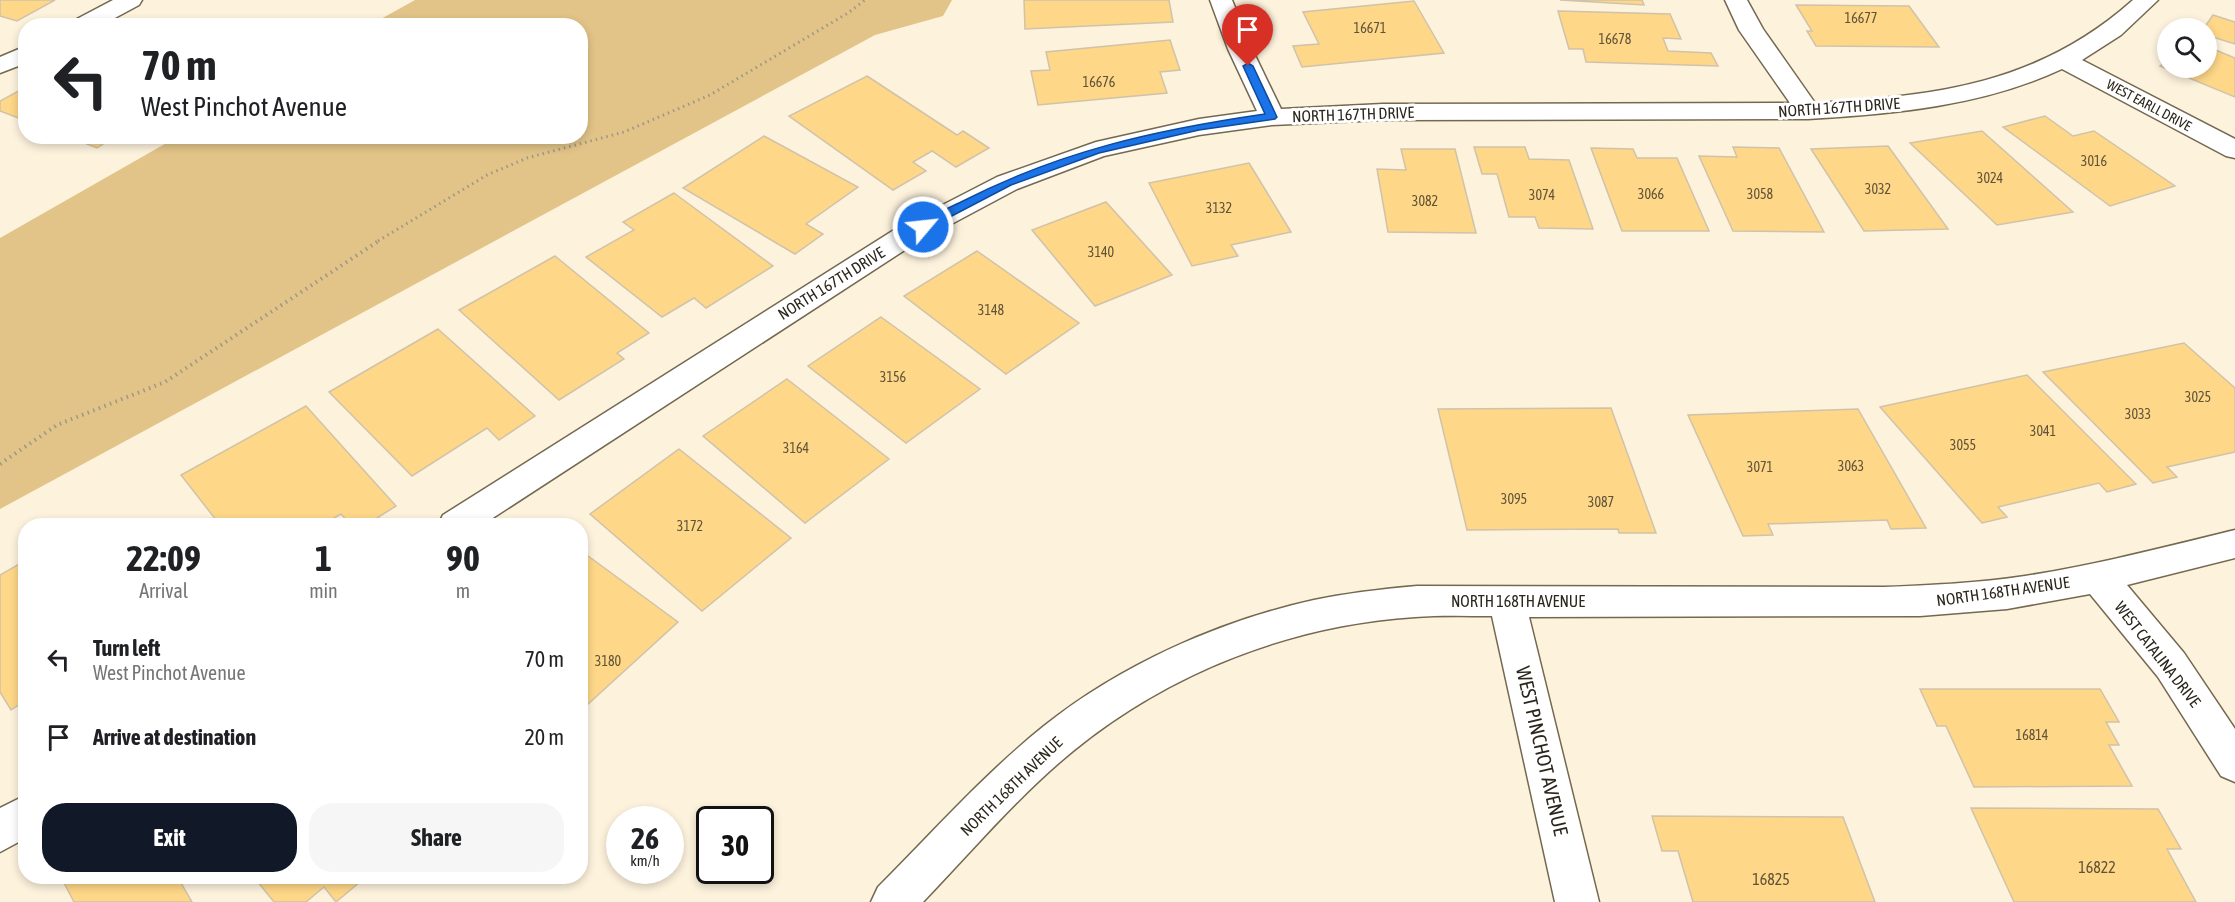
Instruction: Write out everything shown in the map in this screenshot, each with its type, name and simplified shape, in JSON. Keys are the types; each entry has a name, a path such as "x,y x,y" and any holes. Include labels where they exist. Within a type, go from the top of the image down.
{"street":[{"path":"96,18 131,0"},
{"path":"1221,0 1240,49 1272,117"},
{"path":"1736,0 1751,30 1808,111"},
{"name":"NORTH 167TH DRIVE","path":"466,518 904,237 1007,183 1085,154 1145,137 1272,117 1407,112 1858,109 1962,93 2017,79 2063,60 2108,33 2147,0"},
{"path":"0,66 18,57"},
{"name":"WEST EARLL DRIVE","path":"2063,60 2235,150"},
{"name":"NORTH 168TH AVENUE","path":"893,902 1058,739 1121,695 1179,664 1238,639 1296,620 1355,607 1417,601 1884,603 1958,599 2025,591 2098,577 2235,544"},
{"name":"WEST CATALINA DRIVE","path":"2098,577 2171,665 2235,763"},
{"name":"WEST PINCHOT AVENUE","path":"1507,601 1576,902"},
{"path":"0,832 18,820"}],"path":[{"path":"588,142 624,132 710,95 848,13 865,0"},
{"path":"0,464 57,425 165,382 396,229 487,175 527,158 579,144"}],"shaded area":[{"path":"415,0 952,0 943,16 875,35 0,509 0,238 165,144 588,144 588,18 383,18"}],"building":[{"path":"0,0 55,0 22,18 18,18 17,21 0,16"},
{"path":"1024,0 1169,0 1173,22 1025,29"},
{"path":"1560,0 1642,0 1644,5"},
{"path":"1414,1 1444,53 1302,67 1293,46 1319,44 1303,12"},
{"path":"1796,5 1909,6 1939,47 1816,46 1807,31 1812,31"},
{"path":"1558,11 1670,14 1681,39 1663,38 1668,51 1711,53 1718,66 1586,62 1583,49 1569,49"},
{"path":"2213,15 2235,22 2235,44 2217,38 2217,18 2211,18"},
{"path":"1170,40 1180,70 1160,72 1167,93 1038,105 1031,71 1050,70 1046,52"},
{"path":"2217,51 2235,58 2235,97 2189,78 2217,78"},
{"path":"867,76 957,135 963,131 989,148 956,167 932,151 913,162 926,171 893,190 789,116"},
{"path":"18,91 18,118 0,111 0,101"},
{"path":"2045,116 2073,136 2094,131 2175,186 2110,206 2003,127"},
{"path":"1982,131 2073,212 1997,225 1910,143"},
{"path":"764,136 858,187 806,224 823,234 795,254 683,188"},
{"path":"87,144 103,144 97,148"},
{"path":"1888,146 1948,229 1864,231 1811,149"},
{"path":"1474,147 1525,147 1529,159 1569,160 1593,229 1539,228 1535,217 1509,217 1497,174 1482,174"},
{"path":"1733,147 1779,148 1824,232 1733,231 1699,156 1737,157"},
{"path":"1591,148 1633,149 1637,158 1677,158 1709,231 1622,231"},
{"path":"1401,149 1455,149 1476,233 1388,232 1377,169 1406,170"},
{"path":"1249,163 1291,232 1231,245 1238,256 1192,266 1149,183"},
{"path":"674,193 773,266 706,308 694,298 662,317 586,257 634,230 623,222"},
{"path":"1106,202 1172,275 1095,306 1032,230"},
{"path":"977,251 1079,323 1006,374 904,296"},
{"path":"555,256 649,333 617,353 624,359 559,400 459,310"},
{"path":"881,317 980,389 906,443 808,366"},
{"path":"438,329 535,416 499,440 487,428 412,476 329,392"},
{"path":"2184,343 2235,388 2235,452 2167,467 2177,477 2153,483 2043,372"},
{"path":"2027,375 2136,484 2107,492 2099,483 1998,507 2007,517 1982,523 1880,407"},
{"path":"787,379 889,459 805,523 703,436"},
{"path":"306,406 396,506 377,518 345,518 341,514 334,518 215,518 181,475"},
{"path":"1611,408 1656,533 1619,533 1618,529 1467,530 1438,409"},
{"path":"1858,409 1926,528 1891,529 1887,520 1768,524 1773,535 1743,536 1688,415"},
{"path":"679,449 791,538 702,611 590,514"},
{"path":"588,556 678,622 588,704"},
{"path":"18,565 18,705 11,710 0,692 0,575"},
{"path":"1920,689 2100,689 2119,722 2106,722 2119,745 2109,745 2132,786 1974,787 1946,726 1937,726"},
{"path":"1971,808 2158,809 2181,849 2167,849 2196,902 2014,902"},
{"path":"1652,816 1843,817 1875,902 1693,902 1678,851 1662,851"},
{"path":"65,884 182,884 192,902 74,902"},
{"path":"259,884 357,884 336,902 324,887 306,902 274,902"}],"route":[{"path":"923,227 1007,183 1052,164 1095,150 1145,137 1272,117 1248,66"}]}
